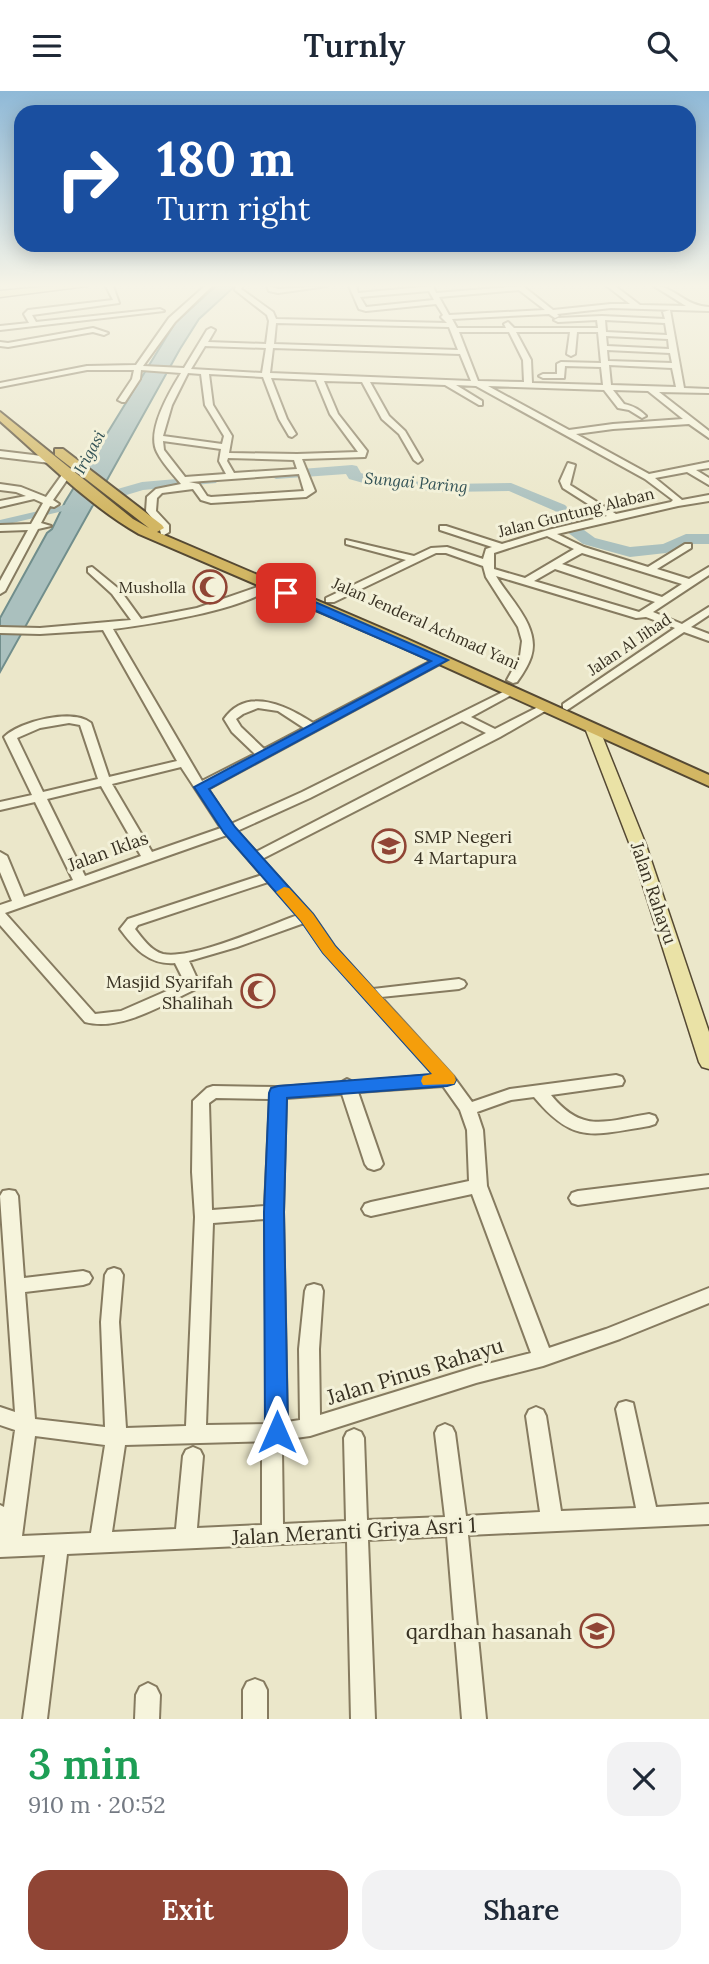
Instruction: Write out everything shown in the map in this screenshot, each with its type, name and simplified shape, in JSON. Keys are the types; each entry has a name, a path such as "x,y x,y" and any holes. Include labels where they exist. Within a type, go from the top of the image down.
{"highway":[{"name":"Jalan Jenderal Achmad Yani","path":"5,414 33,446 70,477 144,531 269,586 405,638"},
{"name":"Jalan Jenderal Achmad Yani","path":"5,414 91,475 149,523 164,532 330,600 435,653 567,706 706,774"},
{"name":"Jalan Jenderal Achmad Yani","path":"512,686 546,707 592,728 706,774"}],"main road":[{"name":"Jalan Rahayu","path":"592,728 646,869 709,1062"}],"street":[{"path":"122,400 146,362"},
{"path":"192,362 164,415 159,438 160,450 186,484 211,500 302,495 310,491 298,457"},
{"path":"266,362 265,375 292,434"},
{"path":"468,362 475,382"},
{"path":"525,362 528,380"},
{"path":"675,362 680,390"},
{"path":"0,385 87,368 475,382 561,376 561,364 676,366"},
{"path":"605,364 607,388 621,406 643,411"},
{"path":"205,372 209,405 228,436 224,451 225,469 231,476"},
{"path":"159,438 224,451 298,457 360,456 363,451 334,414 318,378"},
{"path":"364,379 385,417 402,433 418,460"},
{"path":"528,380 607,388 709,391"},
{"path":"445,381 479,403"},
{"name":"Jalan Guntung Alaban","path":"475,382 648,477 675,494 678,503 499,547 489,551 488,567"},
{"path":"650,389 708,433"},
{"path":"657,406 670,405"},
{"path":"567,433 614,424 642,425 689,421"},
{"path":"1,452 33,446"},
{"path":"1,452 50,460"},
{"path":"570,465 566,486 614,517"},
{"path":"648,477 709,465"},
{"path":"688,469 709,482"},
{"path":"186,484 302,473"},
{"path":"164,532 164,525 151,511 152,497 159,491 231,476 302,473"},
{"path":"0,591 70,477"},
{"path":"0,487 18,489 52,503"},
{"path":"0,504 36,496"},
{"path":"678,503 709,498"},
{"path":"0,528 40,526"},
{"path":"443,528 499,547"},
{"path":"548,533 581,549 690,583"},
{"path":"349,542 416,559"},
{"path":"649,570 688,546"},
{"path":"330,600 442,549 526,582 637,615 645,613 706,575"},
{"path":"526,582 581,549"},
{"path":"554,565 663,601"},
{"path":"488,567 527,634 526,656 512,686"},
{"path":"92,571 116,592 139,623"},
{"path":"0,630 24,633 139,623 209,609 269,586"},
{"name":"Jalan Al Jihad","path":"567,706 709,610"},
{"path":"645,613 709,638"},
{"path":"107,627 184,764 229,830 307,917 329,949 369,995 447,1080 468,1109 475,1131 478,1186 543,1358"},
{"path":"201,787 312,727 435,653"},
{"name":"Jalan Iklas","path":"0,910 229,830 306,795 462,717 512,686"},
{"path":"262,754 236,729 230,719 235,712 262,702 271,703 312,727"},
{"path":"254,858 546,707"},
{"path":"462,717 496,734"},
{"path":"81,881 10,737 19,730 69,719 85,723 104,782 148,857"},
{"path":"0,806 184,764"},
{"path":"0,856 20,903"},
{"path":"271,877 197,899 128,925 127,929 147,952 156,958 181,959 307,917"},
{"path":"0,916 90,1018 96,1021 111,1019 193,985 181,959"},
{"path":"369,995 459,984"},
{"path":"186,1538 194,1446 204,1217 201,1101 213,1092 278,1093 347,1085 447,1080"},
{"path":"468,1109 497,1098 538,1090 616,1081"},
{"path":"347,1085 374,1164"},
{"path":"538,1090 562,1118 574,1125 594,1126 649,1120"},
{"path":"273,1535 274,1212 278,1093"},
{"path":"578,1198 709,1181"},
{"path":"370,1209 478,1186"},
{"path":"9,1196 26,1426 9,1543"},
{"path":"204,1217 274,1212"},
{"path":"100,1543 116,1437 110,1322 114,1275"},
{"path":"16,1286 83,1278"},
{"path":"310,1427 309,1349 314,1291"},
{"name":"Jalan Pinus Rahayu","path":"0,1416 26,1426 194,1446 274,1441 310,1427 476,1375 543,1358 709,1296"},
{"path":"626,1409 648,1517"},
{"path":"536,1416 552,1521"},
{"path":"445,1433 457,1526 474,1719"},
{"path":"354,1438 363,1719"},
{"name":"Jalan Meranti Griya Asri 1","path":"9,1543 57,1545 709,1514"},
{"path":"0,1515 9,1543"},
{"path":"35,1719 57,1545"},
{"path":"255,1690 255,1719"},
{"path":"147,1719 148,1695"}],"water":[{"path":"151,362 173,362 0,672 0,618 65,502"}],"waterway":[{"name":"Sungai Paring","path":"276,475 352,469 354,476 374,482 446,488 511,487 560,508 569,517 564,523 589,541 630,552 666,548 686,539 709,539"},
{"name":"Sungai Paring","path":"77,505 142,486 211,480"},
{"path":"0,523 77,505"}],"slow traffic":[{"path":"284,892 307,917 329,949 447,1080 430,1081"}],"place":[{"name":"Musholla","path":"210,587"},
{"name":"SMP Negeri 4 Martapura","path":"389,846"},
{"name":"Masjid Syarifah Shalihah","path":"258,991"},
{"name":"qardhan hasanah","path":"597,1631"}],"route":[{"path":"277,1432 274,1212 278,1093 347,1085 447,1080 369,995 329,949 307,917 229,830 201,787 441,660 286,593"}],"water label":[{"name":"Irigasi","path":"89,452"}]}
